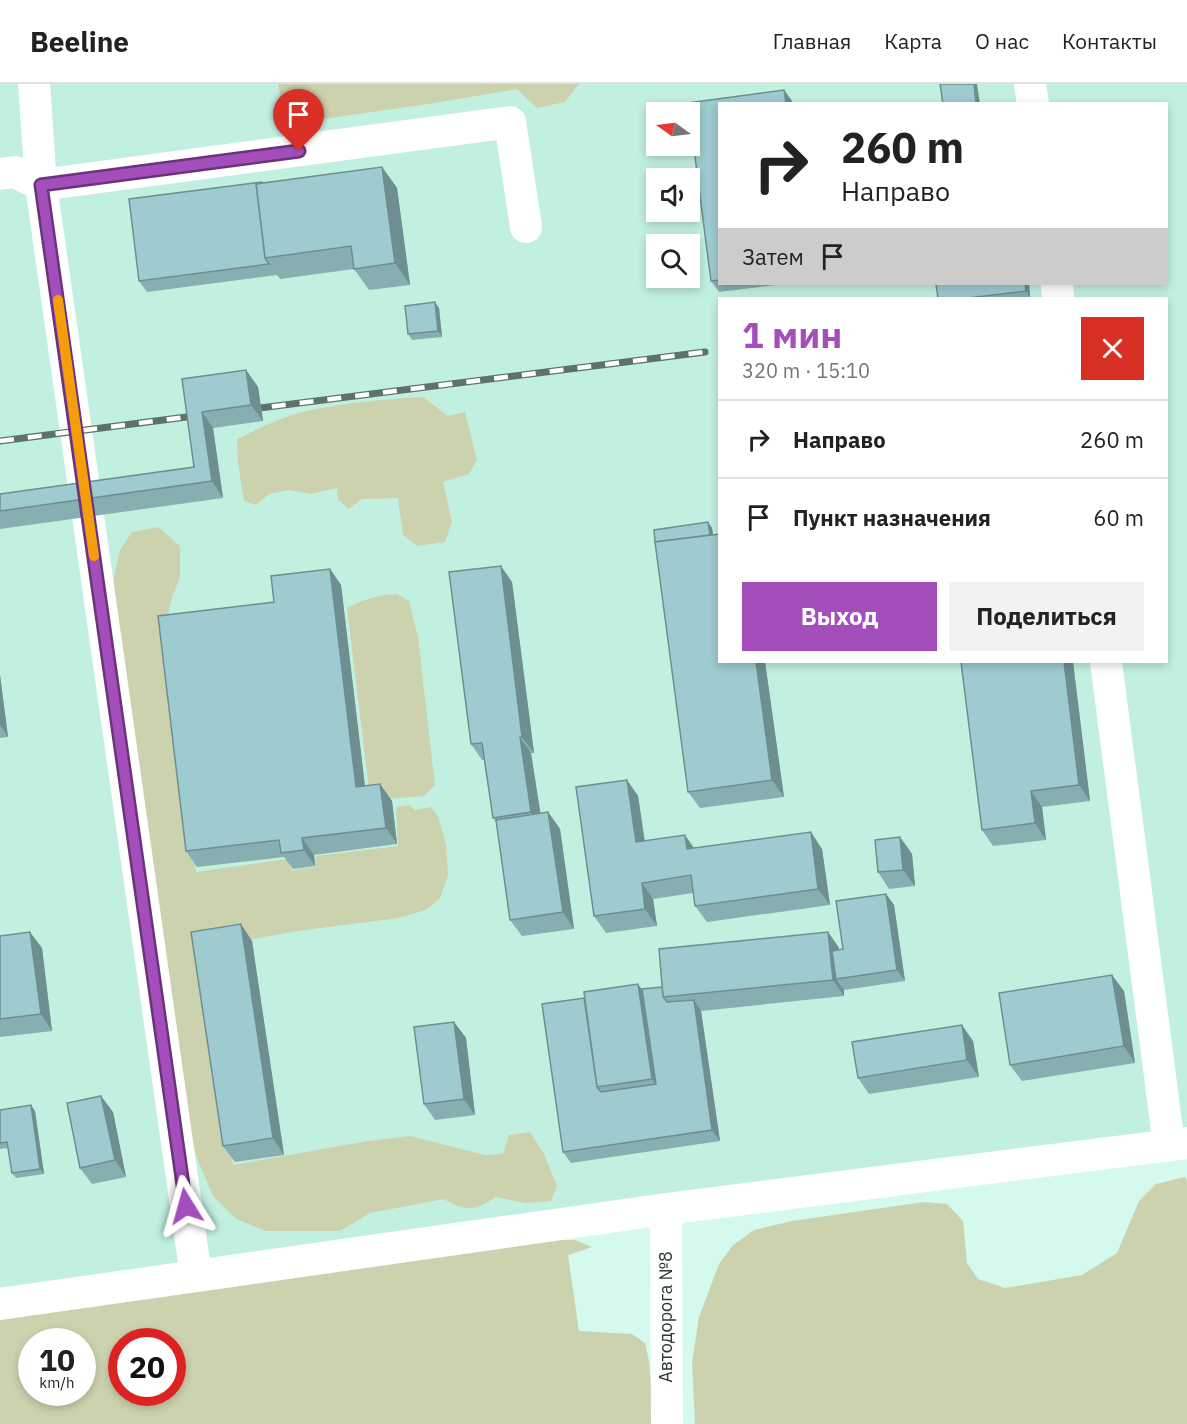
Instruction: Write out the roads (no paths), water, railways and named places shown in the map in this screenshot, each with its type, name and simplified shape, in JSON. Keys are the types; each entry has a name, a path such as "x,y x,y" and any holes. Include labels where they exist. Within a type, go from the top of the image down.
{"street":[{"path":"34,84 41,185 196,1276"},
{"path":"1030,84 1033,102"},
{"path":"0,174 15,172 41,185 510,122 526,227"},
{"path":"0,1304 666,1209 1178,1144 1106,663"},
{"name":"Автодорога №8","path":"666,1209 667,1424"}],"railway":[{"path":"244,410 705,352"},
{"path":"0,441 202,415"}]}
